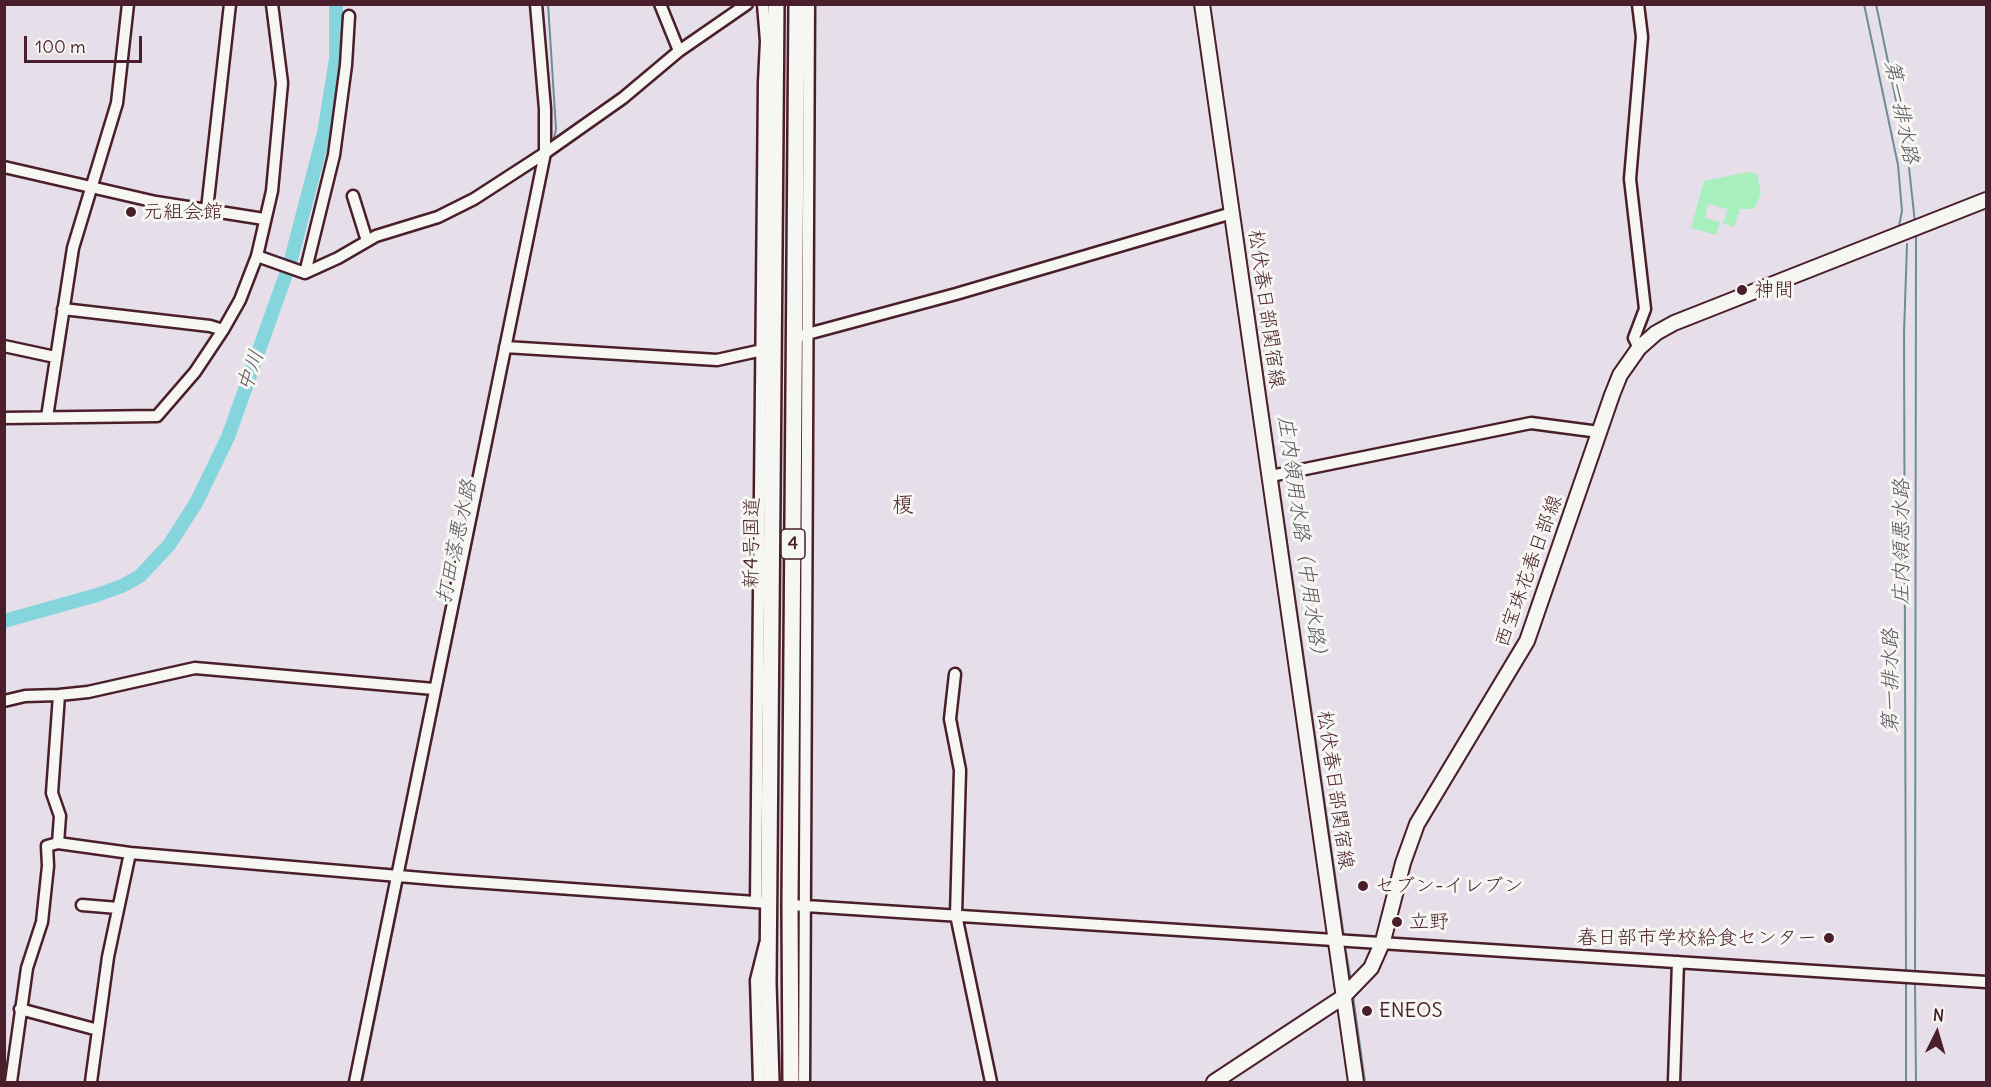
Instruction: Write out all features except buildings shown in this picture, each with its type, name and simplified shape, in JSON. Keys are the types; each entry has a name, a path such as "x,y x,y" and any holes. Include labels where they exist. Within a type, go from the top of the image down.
{"highway":[{"name":"新4号国道","path":"771,1083 769,935 763,903 771,53 777,4"},
{"name":"新4号国道","path":"791,1083 796,906 801,336 802,30 797,4"}],"main road":[{"name":"松伏春日部関宿線","path":"1202,4 1356,1083"},
{"name":"西宝珠花春日部線","path":"1214,1083 1343,997 1371,968 1383,941 1403,863 1417,824 1527,640 1620,375 1639,348 1656,333 1674,323 1986,200"}],"street":[{"path":"47,417 73,248 89,188 117,103 128,4"},
{"path":"207,209 230,4"},
{"path":"4,418 157,416 195,372 223,330 240,300 257,256 272,191 282,108 281,59 272,4"},
{"path":"356,1083 434,689 545,153 545,109 536,4"},
{"path":"660,4 679,51"},
{"path":"257,256 305,273 367,241 438,218 474,199 545,153 622,98 679,51 747,4"},
{"path":"763,4 771,53"},
{"path":"802,30 809,4"},
{"path":"1638,4 1642,37 1630,179 1646,309 1634,338 1639,348"},
{"path":"305,273 334,155 346,65 349,16"},
{"path":"4,166 89,188 156,202 264,219"},
{"path":"353,196 367,241"},
{"path":"801,336 956,294 1232,213"},
{"path":"63,309 210,326 223,330"},
{"path":"4,346 55,357"},
{"path":"505,347 717,360 768,348"},
{"path":"1271,476 1531,423 1599,432"},
{"path":"4,701 25,696 88,692 195,668 434,689"},
{"path":"955,674 950,719 960,770 956,915 992,1083"},
{"path":"58,843 60,816 52,793 59,695"},
{"path":"11,1083 27,968 42,922 48,866 47,846 58,843 130,853 763,903"},
{"path":"95,1082 98,1030 108,957 130,853"},
{"path":"82,905 118,908"},
{"path":"804,1083 796,906 1335,941 1383,941 1986,982"},
{"path":"759,1083 756,980 759,962 769,935"},
{"path":"1674,1083 1678,962"},
{"path":"20,1010 98,1030"}],"green space":[{"path":"1748,172 1757,174 1761,194 1754,209 1740,209 1734,227 1723,223 1728,209 1708,204 1705,218 1720,222 1716,235 1691,228 1704,181"}],"waterway":[{"name":"中川","path":"4,621 97,595 122,586 140,576 169,545 196,503 228,437 290,263 324,133 336,59 336,4"},
{"name":"打田落悪水路","path":"548,4 556,129 553,142"},
{"name":"庄内領用水路（中用水路）","path":"1209,4 1277,471"},
{"name":"第一排水路","path":"1864,4 1898,165 1902,211 1899,226"},
{"name":"庄内領悪水路","path":"1876,4 1908,158 1915,223"},
{"name":"打田落悪水路","path":"512,345 551,154"},
{"name":"庄内領悪水路","path":"1915,973 1916,235"},
{"name":"第一排水路","path":"1906,973 1904,333 1907,244"},
{"name":"打田落悪水路","path":"404,874 511,351"},
{"name":"庄内領用水路（中用水路）","path":"1278,479 1344,937"},
{"name":"打田落悪水路","path":"362,1082 403,880"},
{"name":"庄内領用水路（中用水路）","path":"1345,946 1351,981"},
{"name":"第一排水路","path":"1906,981 1906,1082"},
{"name":"庄内領悪水路","path":"1915,981 1916,1082"},
{"name":"庄内領用水路（中用水路）","path":"1353,996 1365,1082"}],"place":[{"name":"元組会館","path":"131,212"},
{"name":"神間","path":"1742,290"},
{"name":"セブン-イレブン","path":"1363,886"},
{"name":"立野","path":"1397,922"},
{"name":"春日部市学校給食センター","path":"1829,938"},
{"name":"ENEOS","path":"1367,1011"}],"district":[{"name":"榎","path":"903,506"}]}
